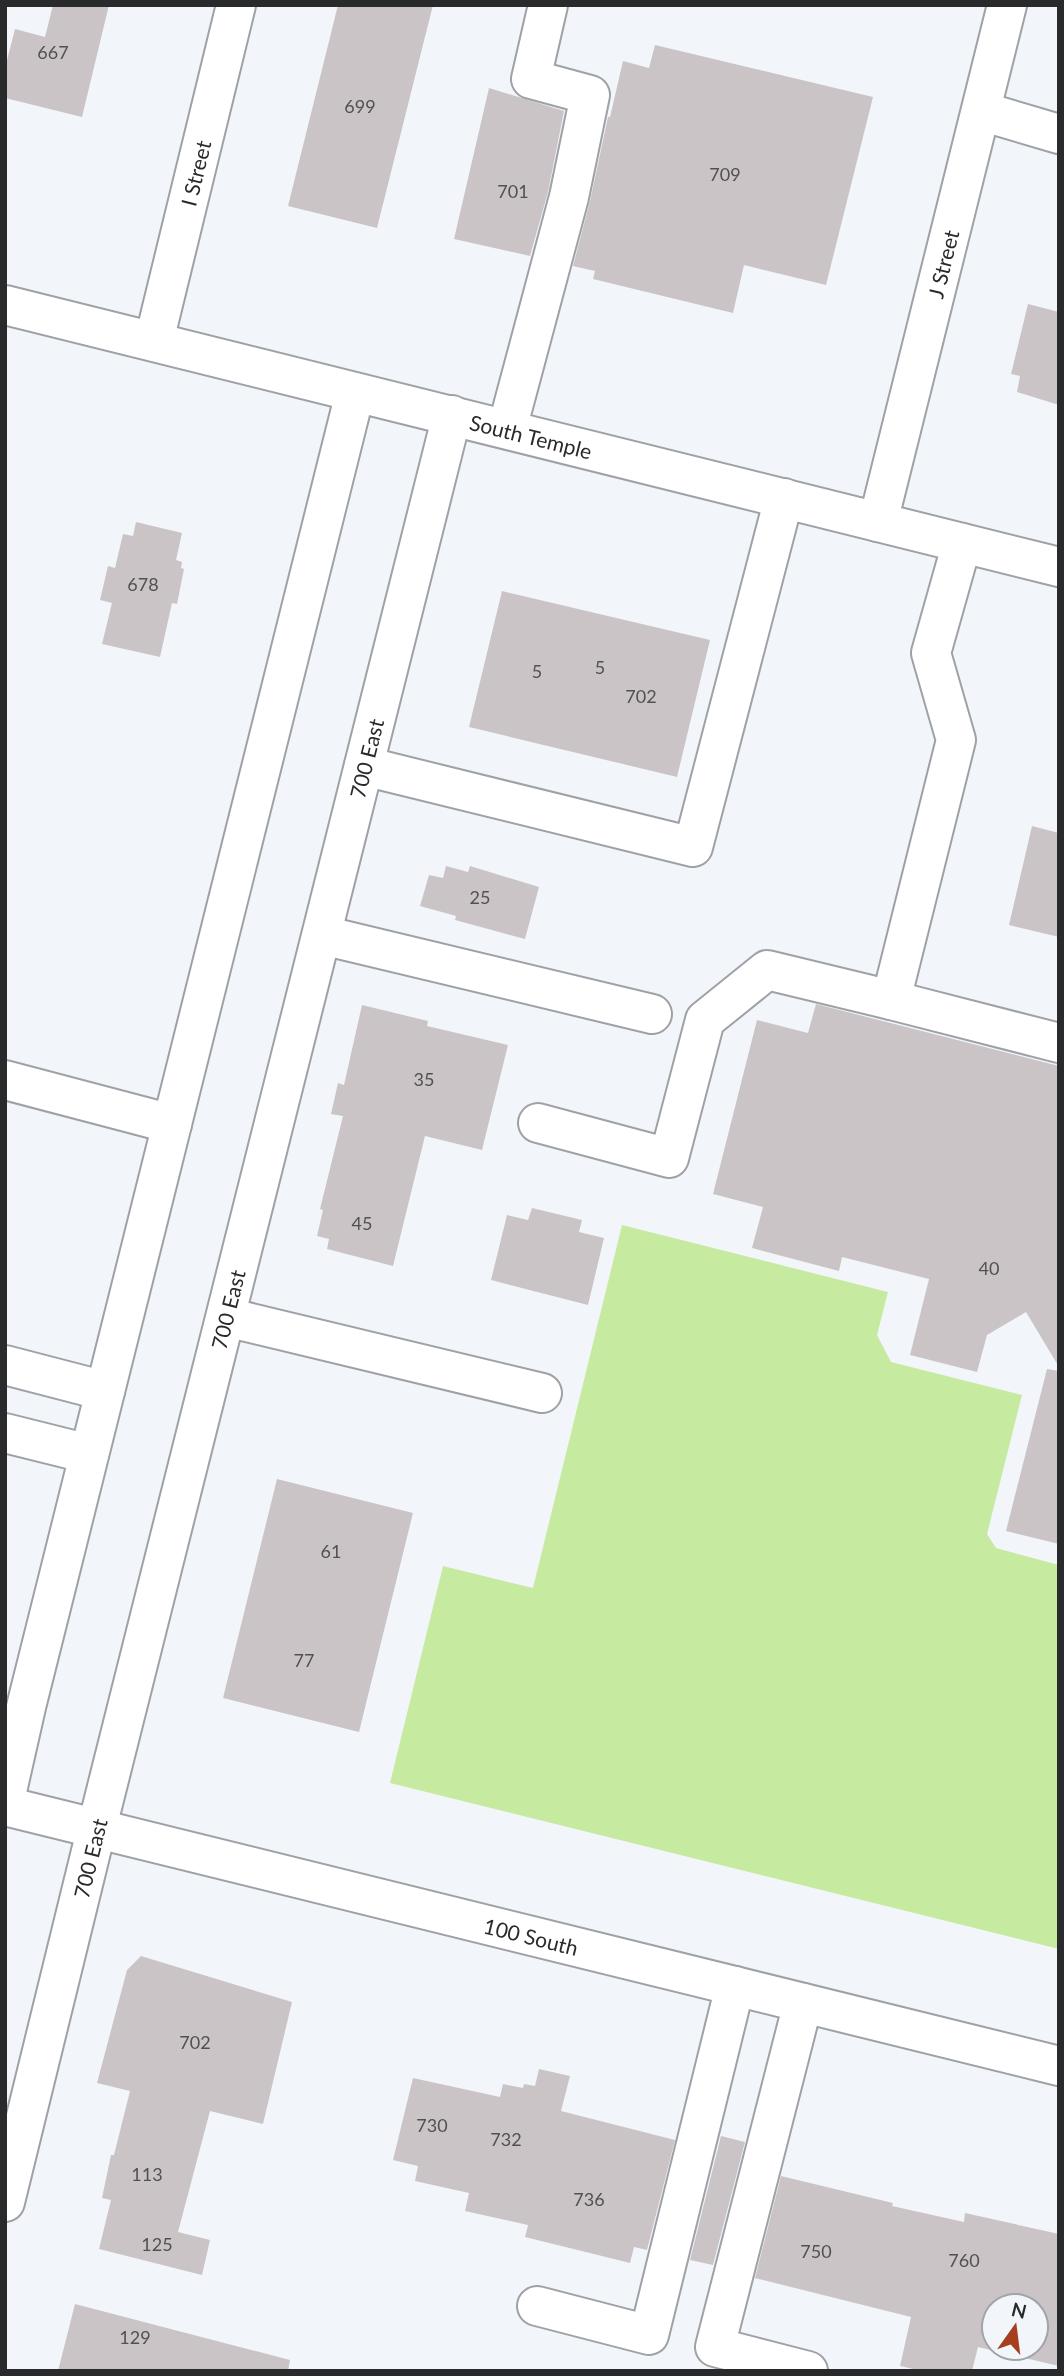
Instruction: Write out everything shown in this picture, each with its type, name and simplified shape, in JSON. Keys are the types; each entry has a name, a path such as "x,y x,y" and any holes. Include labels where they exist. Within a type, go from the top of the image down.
{"main road":[{"name":"I Street","path":"154,341 236,5"},
{"path":"507,429 569,197 590,96 531,79 548,5"},
{"name":"J Street","path":"878,522 1007,5"},
{"path":"981,111 1059,134"},
{"name":"South Temple","path":"5,305 1059,567"},
{"path":"5,1800 355,393"},
{"name":"700 East","path":"5,2202 452,415"},
{"path":"364,766 694,847 785,498"},
{"path":"891,1000 956,740 930,653 962,543"},
{"path":"322,935 652,1014"},
{"path":"538,1123 668,1158 705,1020 767,970 1059,1043"},
{"path":"5,1080 172,1124"},
{"path":"226,1317 542,1393"},
{"path":"5,1365 105,1391"},
{"path":"5,1433 89,1454"},
{"name":"100 South","path":"5,1806 1059,2066"},
{"path":"537,2305 649,2336 735,1986"},
{"path":"803,2003 715,2347 808,2371"}],"green space":[{"path":"622,1225 888,1292 877,1335 891,1362 1022,1395 987,1534 996,1548 1059,1565 1059,1949 390,1783 443,1566 533,1588"}],"building":[{"path":"53,5 109,5 82,117 5,98 5,68 15,29 45,37"},
{"path":"338,5 433,5 377,228 288,206"},
{"path":"655,45 873,97 826,285 744,265 733,313 593,279 595,271 573,266 623,61 649,68"},
{"path":"489,88 564,111 548,192 530,256 454,239"},
{"path":"1028,304 1059,312 1059,405 1017,392 1020,376 1011,374"},
{"path":"136,522 182,533 176,560 182,562 181,568 184,569 177,604 172,603 160,657 102,644 112,603 100,600 108,566 115,568 123,534 133,536"},
{"path":"502,591 710,640 677,777 469,727"},
{"path":"1032,826 1059,833 1059,937 1009,925"},
{"path":"446,866 468,872 470,866 539,887 525,939 455,920 456,916 420,906 429,875 443,878"},
{"path":"816,1004 1059,1066 1059,1367 1026,1312 987,1335 977,1372 910,1355 929,1279 842,1257 839,1271 752,1248 763,1207 713,1194 757,1020 808,1033"},
{"path":"362,1005 428,1021 427,1026 508,1045 482,1150 425,1136 393,1266 327,1249 329,1239 317,1236 323,1210 320,1209 343,1116 331,1114 338,1083 344,1085"},
{"path":"532,1208 582,1220 579,1232 604,1238 588,1305 491,1280 507,1215 528,1220"},
{"path":"1047,1369 1059,1371 1059,1544 1006,1531"},
{"path":"277,1479 413,1513 359,1732 223,1698"},
{"path":"141,1956 292,2002 263,2124 210,2111 178,2232 210,2240 202,2275 99,2249 111,2200 102,2198 111,2155 114,2155 130,2091 97,2083 127,1970"},
{"path":"539,2069 570,2076 561,2111 675,2140 647,2250 634,2247 630,2263 525,2237 528,2225 465,2211 469,2193 415,2181 418,2166 393,2160 413,2078 500,2097 503,2084 523,2088 524,2084 535,2086"},
{"path":"721,2136 745,2142 713,2265 690,2260"},
{"path":"781,2176 964,2222 965,2213 1059,2234 1059,2366 1042,2362 1050,2362 1050,2292 980,2292 980,2347 972,2371 922,2371 900,2366 911,2317 755,2278"},
{"path":"75,2304 290,2360 288,2371 58,2371"}]}
